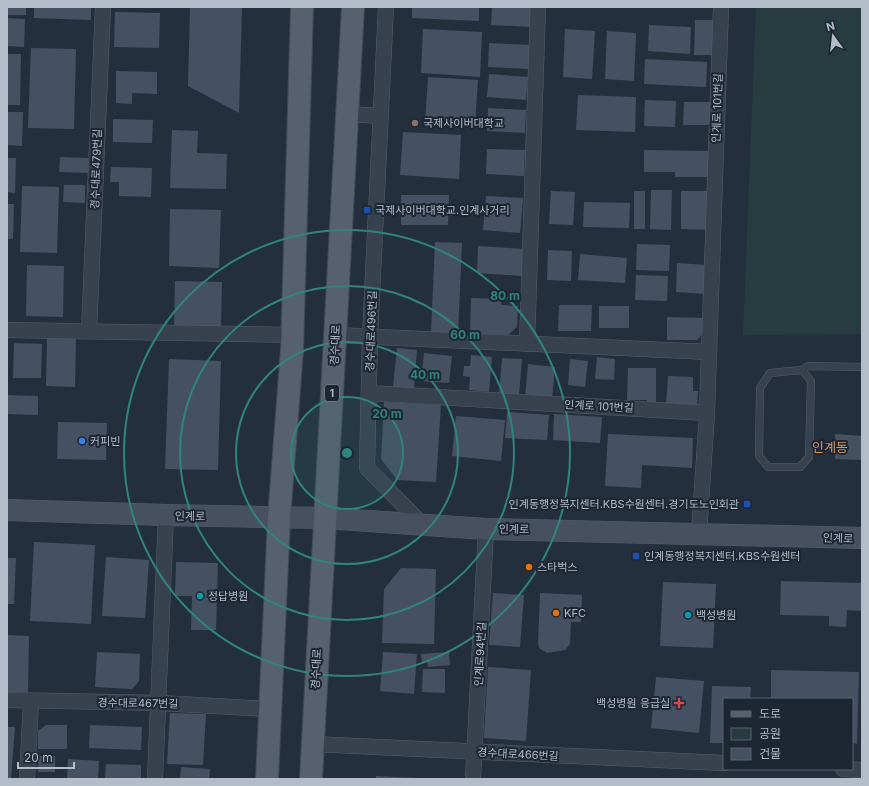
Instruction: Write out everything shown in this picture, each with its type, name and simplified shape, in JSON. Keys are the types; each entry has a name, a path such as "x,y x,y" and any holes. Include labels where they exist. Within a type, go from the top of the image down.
{"main road":[{"path":"267,779 269,709 279,518 293,335 302,7"},
{"name":"경수대로","path":"311,779 353,7"}],"street":[{"name":"경수대로479번길","path":"89,331 103,7"},
{"name":"경수대로496번길","path":"386,7 370,336 367,468 422,524"},
{"path":"527,344 538,7"},
{"name":"인계로 101번길","path":"369,393 707,412 721,7"},
{"path":"347,114 380,116"},
{"path":"7,330 293,335"},
{"path":"335,335 708,352"},
{"path":"699,534 707,412"},
{"name":"인계로","path":"7,510 325,518 486,528 862,538"},
{"name":"인계로","path":"155,779 160,703 166,515"},
{"name":"인계로94번길","path":"473,779 486,528"},
{"name":"경수대로467번길","path":"7,700 160,703 269,709"},
{"path":"27,779 31,701"},
{"name":"경수대로466번길","path":"312,744 723,763"}],"lane":[{"path":"802,370 811,380 809,457 800,467 768,467 759,456 760,388 770,373 802,370 808,366 862,367"}],"green space":[{"path":"756,7 862,7 862,334 743,335"}],"building":[{"path":"7,7 26,7 26,15 7,15"},
{"path":"34,7 91,7 91,20 34,18"},
{"path":"190,7 242,7 239,113 188,86"},
{"path":"412,7 479,7 479,21 412,18"},
{"path":"492,7 533,7 532,27 491,25"},
{"path":"115,12 160,13 159,48 114,47"},
{"path":"7,18 25,19 24,47 7,46"},
{"path":"695,20 717,20 716,55 694,55"},
{"path":"649,25 691,27 690,54 648,51"},
{"path":"423,29 482,32 480,77 421,73"},
{"path":"565,29 595,31 592,79 563,77"},
{"path":"607,31 636,33 634,81 605,79"},
{"path":"489,43 531,45 529,69 488,67"},
{"path":"31,48 76,49 74,129 28,128"},
{"path":"7,54 21,54 20,105 7,105"},
{"path":"645,59 707,62 706,87 644,84"},
{"path":"116,71 157,72 157,94 132,93 132,104 116,103"},
{"path":"489,74 528,77 526,100 487,97"},
{"path":"428,77 478,80 475,124 425,122"},
{"path":"578,95 636,97 635,132 576,130"},
{"path":"645,100 676,101 675,127 644,126"},
{"path":"684,102 713,102 713,125 683,125"},
{"path":"488,108 526,110 525,133 487,131"},
{"path":"7,112 23,112 22,146 7,145"},
{"path":"113,119 153,120 152,143 113,142"},
{"path":"172,130 198,131 197,153 227,154 226,189 170,188"},
{"path":"403,132 461,135 459,179 400,175"},
{"path":"487,149 525,150 524,176 486,174"},
{"path":"644,150 709,151 709,177 675,177 675,172 644,172"},
{"path":"60,157 88,158 88,173 59,172"},
{"path":"7,158 16,158 15,193 7,192"},
{"path":"111,167 152,168 151,197 119,196 119,182 110,182"},
{"path":"64,185 85,185 85,203 63,202"},
{"path":"22,186 59,187 57,253 20,252"},
{"path":"651,190 672,190 671,230 650,229"},
{"path":"551,191 575,192 573,225 549,224"},
{"path":"634,191 645,191 645,229 634,229"},
{"path":"681,191 711,191 710,230 681,229"},
{"path":"401,195 449,195 448,225 401,225"},
{"path":"486,196 523,198 520,233 483,230"},
{"path":"584,202 630,203 629,228 583,227"},
{"path":"7,204 14,204 13,239 7,239"},
{"path":"170,209 221,210 219,268 169,266"},
{"path":"435,242 462,243 458,334 431,333"},
{"path":"637,244 670,245 669,271 636,270"},
{"path":"478,246 524,249 522,276 477,273"},
{"path":"548,250 572,251 571,281 547,280"},
{"path":"580,254 627,258 625,283 578,280"},
{"path":"677,263 707,265 706,294 676,292"},
{"path":"27,265 64,266 63,317 26,316"},
{"path":"636,275 668,276 667,301 635,300"},
{"path":"175,281 222,282 221,327 174,325"},
{"path":"471,298 502,299 501,305 518,306 517,327 508,335 470,333"},
{"path":"559,305 592,305 591,331 558,331"},
{"path":"599,306 629,306 629,328 599,328"},
{"path":"667,317 706,318 706,330 697,340 667,340"},
{"path":"47,338 76,338 75,387 46,386"},
{"path":"14,343 42,344 41,378 13,378"},
{"path":"397,348 417,350 414,389 393,387"},
{"path":"424,353 452,356 449,383 421,381"},
{"path":"471,355 492,357 489,392 469,390 470,377 463,376 464,366 470,366"},
{"path":"597,357 615,359 614,380 595,379"},
{"path":"502,358 522,359 519,395 499,395"},
{"path":"169,359 221,361 218,470 165,469"},
{"path":"570,359 588,361 585,387 568,385"},
{"path":"528,364 555,367 552,400 525,398"},
{"path":"628,368 656,368 656,405 647,405 647,400 627,400"},
{"path":"668,376 693,377 693,391 698,391 697,407 666,406"},
{"path":"7,395 38,396 38,415 7,414"},
{"path":"384,402 441,405 436,482 397,480 381,459"},
{"path":"507,412 549,415 547,440 505,438"},
{"path":"554,414 602,417 600,443 553,440"},
{"path":"456,416 505,420 501,461 452,456"},
{"name":"커피빈","path":"58,422 107,423 106,460 57,459"},
{"path":"608,434 693,438 692,468 642,465 641,488 605,486"},
{"path":"835,434 862,436 862,460 835,459"},
{"path":"34,542 95,545 91,624 30,621"},
{"path":"106,557 149,560 145,618 102,616"},
{"path":"7,558 16,558 14,604 7,604"},
{"name":"정답병원","path":"176,562 218,563 216,630 191,630 192,596 175,596"},
{"path":"401,568 436,569 434,644 382,643 384,589"},
{"path":"781,581 862,583 862,611 847,610 846,627 829,626 829,616 780,615"},
{"name":"백성병원","path":"663,582 716,584 713,648 660,646"},
{"path":"493,593 524,595 520,647 489,645"},
{"path":"540,593 582,595 581,622 571,622 570,644 565,650 547,653 539,648"},
{"path":"7,635 29,636 28,692 7,692"},
{"path":"97,652 140,654 139,681 132,689 95,687"},
{"path":"383,652 417,654 414,694 380,691"},
{"path":"449,652 450,665 428,667 427,662 422,662 421,654"},
{"path":"488,667 531,670 526,741 484,738"},
{"path":"423,669 445,669 445,693 422,692"},
{"path":"771,670 859,672 857,744 853,743 853,698 771,698"},
{"path":"656,677 704,681 699,733 651,728"},
{"path":"712,686 751,687 750,698 723,698 723,743 710,743"},
{"path":"170,713 206,714 203,765 167,764"},
{"path":"46,725 67,725 67,749 38,749 38,731"},
{"path":"90,725 142,727 141,750 89,748"},
{"path":"7,727 15,727 11,779 7,779"},
{"path":"38,756 55,756 55,772 38,772"},
{"path":"68,759 99,761 98,779 67,779"},
{"path":"106,764 141,765 141,779 105,779"},
{"path":"181,767 210,769 209,779 180,779"},
{"path":"376,776 417,778 417,779 376,779"}],"place":[{"name":"국제사이버대학교","path":"415,123"},
{"name":"국제사이버대학교.인계사거리","path":"367,210"},
{"name":"커피빈","path":"82,441"},
{"name":"인계동행정복지센터.KBS수원센터.경기도노인회관","path":"747,504"},
{"name":"인계동행정복지센터.KBS수원센터","path":"636,556"},
{"name":"스타벅스","path":"529,567"},
{"name":"정답병원","path":"200,596"},
{"name":"KFC","path":"556,613"},
{"name":"백성병원","path":"688,615"},
{"name":"백성병원 응급실","path":"679,703"}],"district":[{"name":"인계동","path":"830,447"}]}
